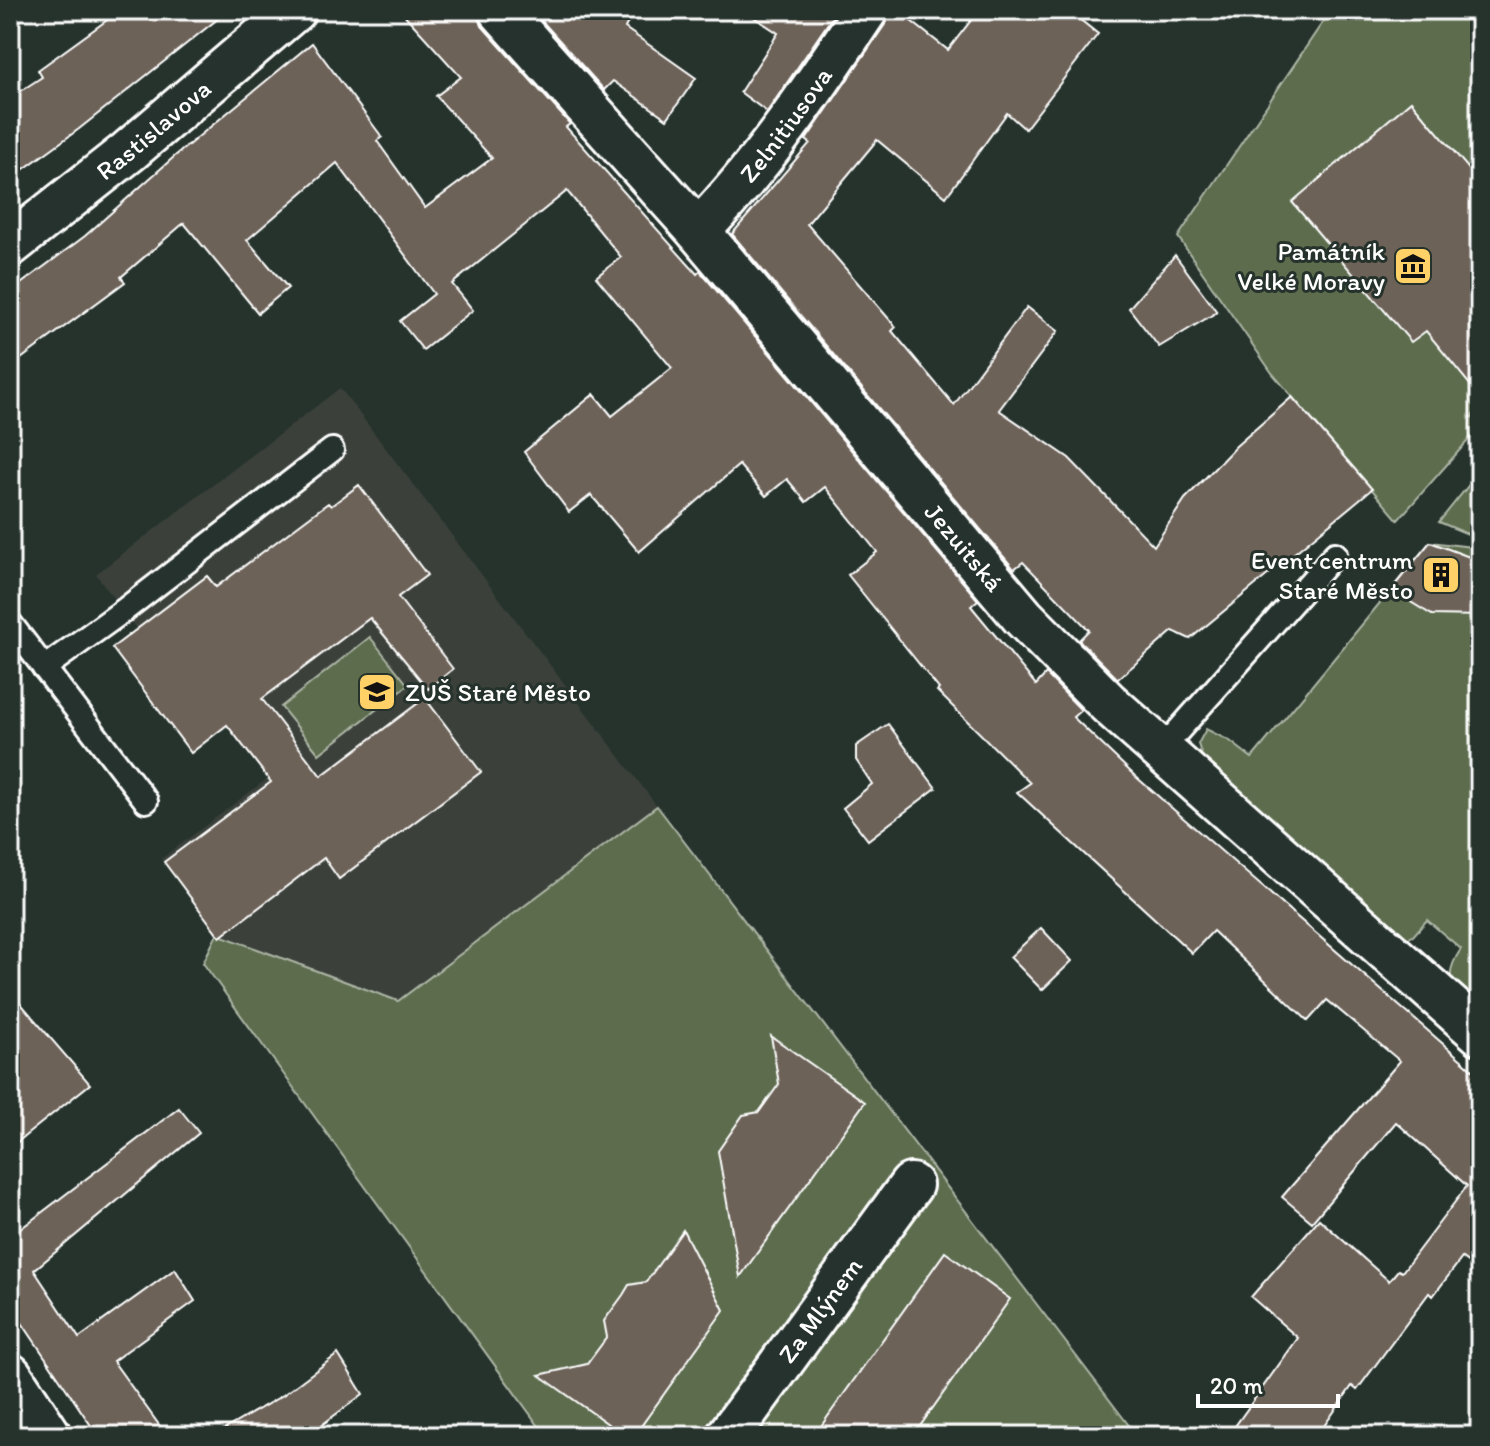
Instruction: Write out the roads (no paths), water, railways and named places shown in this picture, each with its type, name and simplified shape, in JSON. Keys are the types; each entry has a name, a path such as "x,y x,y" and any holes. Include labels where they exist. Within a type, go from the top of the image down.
{"street":[{"name":"Rastislavova","path":"10,245 128,152 294,10"},
{"name":"Jezuitská","path":"500,10 698,231 1023,617 1108,703 1480,1033"},
{"name":"Zelnitiusova","path":"698,231 733,195 785,131 866,10"},
{"name":"Za Mlýnem","path":"728,1436 911,1185"},
{"path":"10,1375 50,1436"}],"lane":[{"path":"44,668 332,450"},
{"path":"1162,749 1335,554"},
{"path":"10,623 146,801"}],"place":[{"name":"Památník Velké Moravy","path":"1413,266"},
{"name":"Event centrum Staré Město","path":"1441,575"},
{"name":"ZUŠ Staré Město","path":"377,692"}]}
